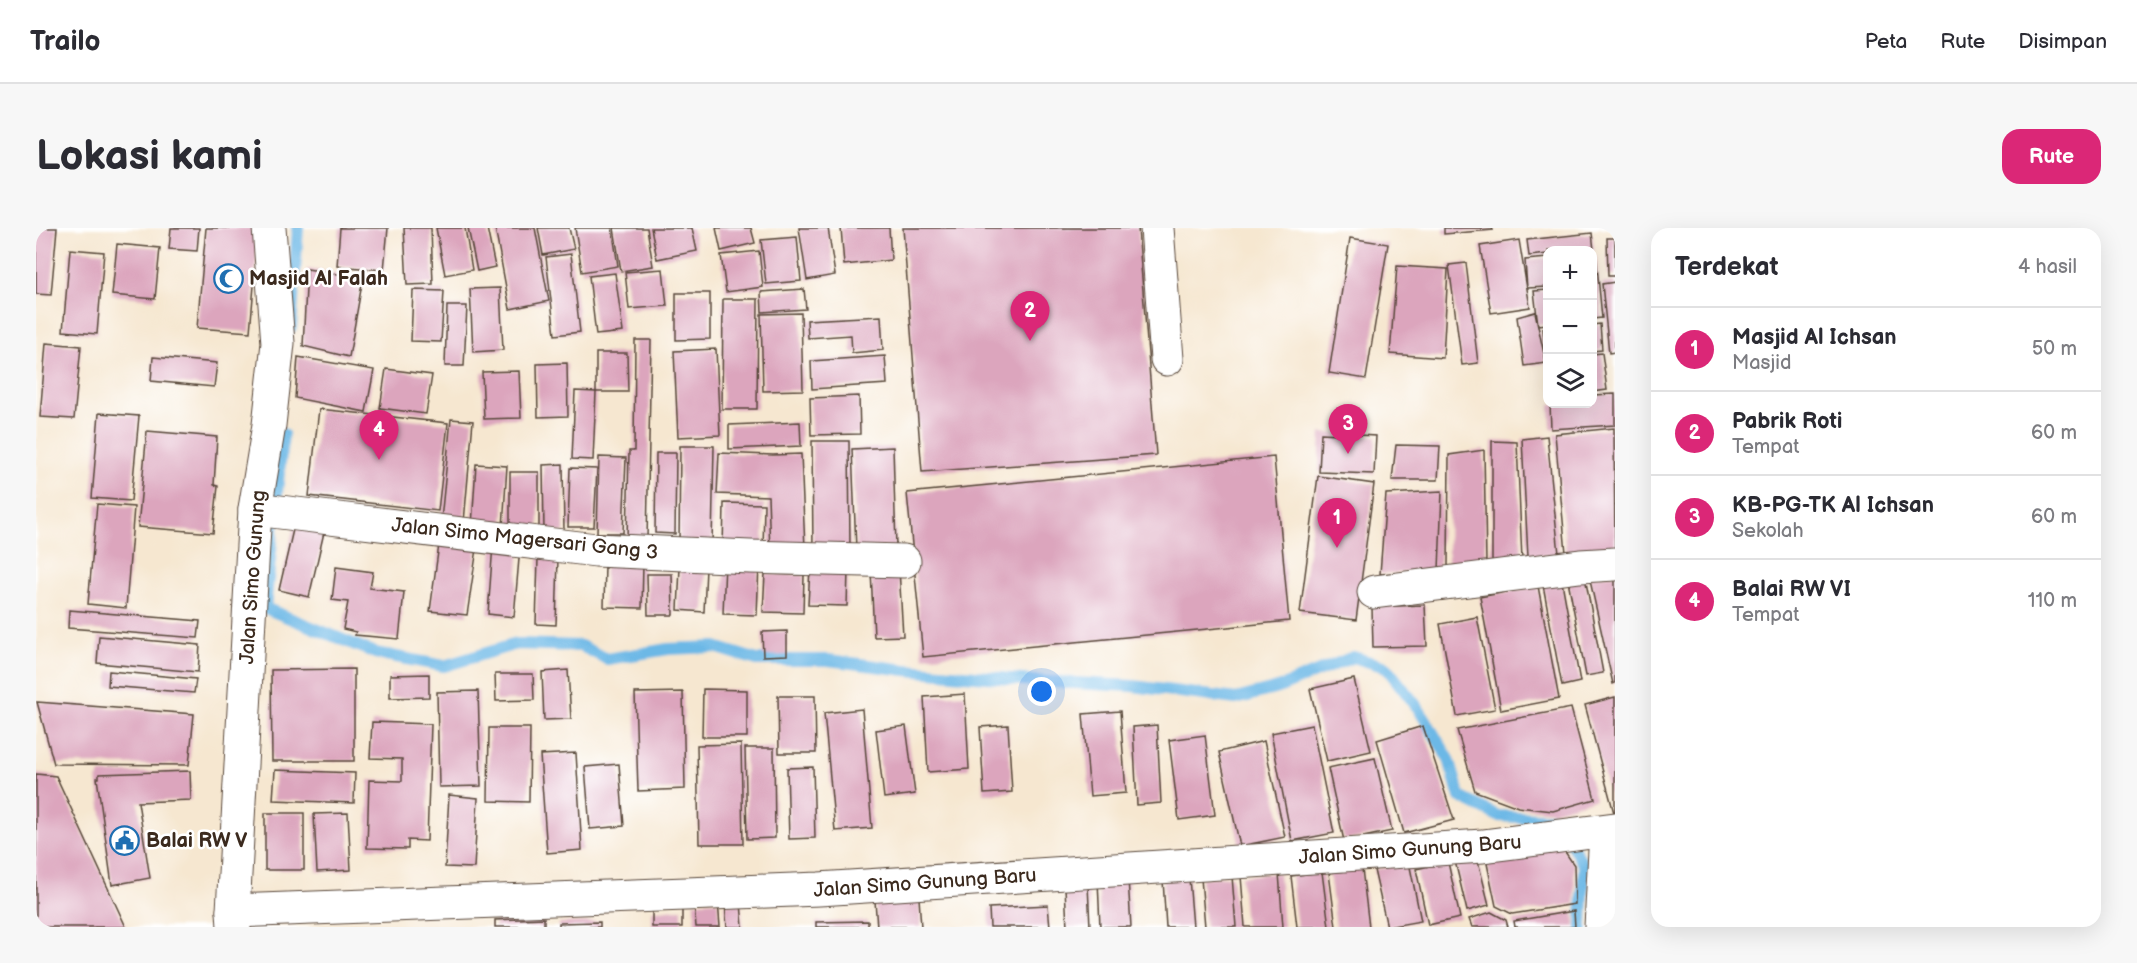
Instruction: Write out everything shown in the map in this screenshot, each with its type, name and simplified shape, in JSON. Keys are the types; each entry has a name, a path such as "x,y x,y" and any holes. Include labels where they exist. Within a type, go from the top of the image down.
{"street":[{"name":"Jalan Simo Gunung","path":"234,919 271,510 269,425 278,343 269,228"},
{"path":"1157,228 1167,359"},
{"name":"Jalan Simo Magersari Gang 3","path":"271,510 596,550 904,561"},
{"path":"1374,592 1580,566 1615,564"},
{"path":"1588,833 1601,927"},
{"name":"Jalan Simo Gunung Baru","path":"234,919 819,890 1483,846 1588,833"}],"building":[{"path":"36,228 57,228 51,295 36,294"},
{"path":"171,228 199,228 197,251 169,249"},
{"name":"Masjid Al Falah","path":"206,228 259,228 250,332 197,328"},
{"path":"340,228 388,228 384,270 337,266"},
{"path":"404,228 431,228 433,284 407,285"},
{"path":"436,228 465,228 472,270 445,275"},
{"path":"468,228 487,228 495,267 477,271"},
{"path":"495,228 535,228 549,301 510,309"},
{"path":"538,228 569,228 574,249 543,255"},
{"path":"575,228 612,228 618,266 582,272"},
{"path":"614,228 647,228 653,266 621,271"},
{"path":"651,228 692,228 697,251 657,259"},
{"path":"716,228 751,228 755,243 721,251"},
{"path":"799,228 828,228 835,275 807,280"},
{"path":"841,228 889,228 891,260 844,265"},
{"path":"903,228 1138,228 1156,455 922,472"},
{"path":"1444,228 1492,228 1493,230 1444,234"},
{"path":"1592,233 1594,246 1543,246 1543,255 1529,256 1527,240"},
{"path":"797,237 801,281 766,284 761,240"},
{"path":"1350,238 1388,244 1366,379 1329,373"},
{"path":"1607,238 1615,238 1615,276 1608,276"},
{"path":"1519,240 1530,307 1491,313 1480,246"},
{"path":"117,244 160,248 155,299 112,295"},
{"path":"70,249 104,252 97,334 63,331"},
{"path":"759,251 763,287 726,292 721,255"},
{"path":"571,254 580,332 555,335 546,257"},
{"path":"1543,258 1543,287 1527,288 1525,260"},
{"path":"1466,263 1478,363 1462,365 1449,265"},
{"path":"1397,266 1448,269 1443,358 1390,354"},
{"path":"1597,266 1602,318 1597,318"},
{"path":"307,269 363,278 349,357 303,346"},
{"path":"663,269 667,306 629,309 625,272"},
{"path":"615,273 623,332 596,335 589,276"},
{"path":"1615,282 1615,352 1609,353 1602,284"},
{"path":"500,288 503,350 473,352 470,289"},
{"path":"804,289 806,309 762,312 761,292"},
{"path":"413,290 444,291 441,342 411,341"},
{"path":"1543,290 1543,324 1538,325 1534,291"},
{"path":"676,293 710,293 710,339 676,340"},
{"path":"723,299 758,299 757,409 722,409"},
{"path":"447,306 467,306 464,366 445,366"},
{"path":"1535,312 1543,349 1543,363 1524,366 1517,317"},
{"path":"801,313 803,390 763,391 761,314"},
{"path":"881,316 883,350 852,353 851,335 808,338 807,320"},
{"path":"1597,324 1600,324 1602,350 1597,350"},
{"path":"635,340 651,340 647,540 627,540 629,451 634,451"},
{"path":"46,343 81,346 74,419 40,417"},
{"path":"716,349 720,435 678,437 674,351"},
{"path":"596,353 627,353 628,392 596,392"},
{"path":"1602,353 1607,390 1597,391 1597,354"},
{"path":"885,356 887,384 812,389 811,361"},
{"path":"153,357 217,363 214,387 151,381"},
{"path":"298,357 374,370 366,412 295,398"},
{"path":"567,363 568,416 538,417 537,364"},
{"path":"386,369 432,375 426,414 380,408"},
{"path":"519,371 521,418 484,419 482,372"},
{"path":"575,391 596,392 593,460 572,459"},
{"path":"1615,394 1615,425 1551,429 1550,408 1597,408 1597,395"},
{"path":"859,396 860,434 811,435 810,398"},
{"path":"319,409 448,423 438,511 309,496"},
{"path":"99,413 139,416 131,501 92,498"},
{"path":"451,419 473,421 464,522 441,520"},
{"path":"800,422 801,446 729,449 729,425"},
{"path":"1614,428 1615,551 1566,553 1555,434"},
{"path":"147,431 217,437 214,485 218,486 213,533 138,527"},
{"path":"1321,433 1376,436 1374,474 1319,472"},
{"path":"1547,436 1559,554 1528,557 1522,439"},
{"path":"812,441 849,441 850,550 813,551"},
{"path":"1492,441 1517,442 1522,560 1492,562"},
{"path":"1396,445 1440,446 1438,480 1392,480"},
{"path":"680,446 714,446 712,544 679,544"},
{"path":"893,447 896,547 856,549 852,449"},
{"path":"1484,450 1486,563 1448,566 1449,455"},
{"path":"656,453 676,453 675,534 655,533"},
{"path":"719,453 801,454 805,549 770,551 768,496 717,494"},
{"path":"599,457 626,458 623,533 597,533"},
{"path":"1274,457 1289,621 923,657 907,493"},
{"path":"476,464 507,466 503,527 472,526"},
{"path":"563,464 564,532 544,533 543,465"},
{"path":"570,468 597,469 594,527 568,527"},
{"path":"510,472 539,472 539,530 510,530"},
{"path":"1318,476 1374,484 1356,620 1300,613"},
{"path":"1442,491 1439,570 1380,574 1386,494"},
{"path":"724,503 764,504 763,551 723,550"},
{"path":"97,504 134,507 126,608 88,604"},
{"path":"295,521 325,528 309,597 279,590"},
{"path":"440,537 478,542 467,615 430,611"},
{"path":"493,544 520,547 514,617 488,614"},
{"path":"538,558 558,558 556,625 536,624"},
{"path":"725,562 759,564 757,615 723,614"},
{"path":"605,564 643,564 642,608 604,607"},
{"path":"336,567 373,572 370,588 404,592 399,639 355,635 356,632 343,629 348,602 332,600"},
{"path":"680,567 706,568 704,612 678,610"},
{"path":"810,568 848,570 847,606 808,605"},
{"path":"899,569 903,636 874,637 871,570"},
{"path":"647,574 672,574 673,615 648,615"},
{"path":"765,574 804,575 803,613 763,612"},
{"path":"1615,575 1615,683 1613,684 1589,576"},
{"path":"1585,577 1603,673 1586,676 1568,580"},
{"path":"1562,582 1580,682 1562,686 1543,585"},
{"path":"1538,586 1559,699 1501,710 1480,597"},
{"path":"1425,605 1427,646 1373,647 1372,607"},
{"path":"69,610 200,621 198,638 68,628"},
{"path":"1477,617 1495,709 1457,716 1440,624"},
{"path":"787,631 787,655 763,656 762,632"},
{"path":"99,636 200,645 198,672 97,663"},
{"path":"354,669 354,761 272,761 271,670"},
{"path":"568,670 571,719 544,720 542,672"},
{"path":"109,671 196,679 194,693 108,686"},
{"path":"429,674 429,697 390,698 390,675"},
{"path":"495,674 533,674 534,700 496,701"},
{"path":"1354,679 1371,751 1327,761 1310,689"},
{"path":"703,689 747,690 747,737 702,737"},
{"path":"478,691 481,786 439,787 437,692"},
{"path":"683,692 685,789 638,791 635,693"},
{"path":"965,694 969,769 928,772 924,697"},
{"path":"778,696 815,696 816,753 779,753"},
{"path":"1615,697 1615,813 1614,813 1585,705"},
{"path":"37,702 194,714 189,765 54,764"},
{"path":"1571,708 1595,799 1553,811 1518,807 1475,791 1457,730"},
{"path":"862,709 872,828 835,831 824,713"},
{"path":"1120,711 1126,793 1090,796 1083,714"},
{"path":"372,722 431,724 427,841 408,840 408,849 367,848 369,780 402,781 402,759 370,758"},
{"path":"1008,725 1012,792 984,794 980,727"},
{"path":"1157,725 1161,803 1137,805 1133,727"},
{"path":"1312,725 1334,833 1292,841 1271,733"},
{"path":"906,726 915,794 884,798 876,730"},
{"path":"1423,726 1454,820 1404,833 1377,740"},
{"path":"489,728 530,728 529,802 488,801"},
{"path":"1205,735 1215,815 1179,820 1169,740"},
{"path":"1264,741 1285,837 1240,846 1219,752"},
{"path":"741,744 743,844 699,844 697,745"},
{"path":"745,748 774,748 775,838 747,839"},
{"path":"576,753 582,850 547,853 540,755"},
{"path":"1375,758 1392,831 1344,841 1328,768"},
{"path":"619,764 624,826 590,829 585,767"},
{"path":"813,767 815,838 789,839 787,768"},
{"path":"275,770 355,773 354,803 273,800"},
{"name":"Balai RW V","path":"190,771 191,800 138,802 150,878 112,885 97,778 99,774"},
{"path":"36,774 56,776 126,927 36,927"},
{"path":"449,795 478,798 474,868 445,867"},
{"path":"265,813 304,813 304,870 265,870"},
{"path":"348,813 351,870 317,872 314,814"},
{"path":"1559,843 1574,865 1575,904 1512,914 1496,906 1485,854"},
{"path":"1477,857 1489,905 1467,911 1455,861"},
{"path":"1409,862 1421,921 1387,927 1374,870"},
{"path":"1448,862 1460,918 1428,925 1416,869"},
{"path":"1362,869 1369,927 1336,927 1329,873"},
{"path":"1322,872 1329,927 1297,927 1291,876"},
{"path":"1279,873 1283,927 1245,927 1241,876"},
{"path":"1232,876 1236,927 1205,927 1201,878"},
{"path":"1128,878 1131,927 1100,927 1098,880"},
{"path":"1189,878 1193,927 1166,927 1163,880"},
{"path":"1088,885 1090,927 1067,927 1065,887"},
{"path":"919,898 921,927 877,927 875,901"},
{"path":"718,901 720,927 696,927 694,902"},
{"path":"741,903 743,927 727,927 725,904"},
{"path":"1048,905 1050,927 990,927 989,908"},
{"path":"682,909 682,927 652,927 652,910"},
{"path":"1574,911 1575,927 1515,927 1514,921"},
{"path":"1491,912 1506,920 1508,927 1472,927 1469,919"},
{"path":"544,918 544,927 495,927 495,920"},
{"path":"868,921 868,927 816,927 816,922"},
{"path":"600,922 600,927 559,927 559,923"}],"waterway":[{"path":"291,327 298,228"},
{"path":"283,434 265,608 375,653 444,666 516,644 581,646 607,659 668,649 715,647 757,660 828,660 906,670 1034,681 1133,686 1236,699 1278,688 1353,657 1386,667 1418,708 1449,759 1460,797 1498,816 1557,819 1584,866 1582,927"}],"place":[{"name":"Masjid Al Falah","path":"228,278"},
{"name":"Pabrik Roti","path":"1030,341"},
{"name":"KB-PG-TK Al Ichsan","path":"1348,454"},
{"name":"Balai RW VI","path":"379,460"},
{"name":"Masjid Al Ichsan","path":"1337,548"},
{"name":"Balai RW V","path":"125,840"}]}
